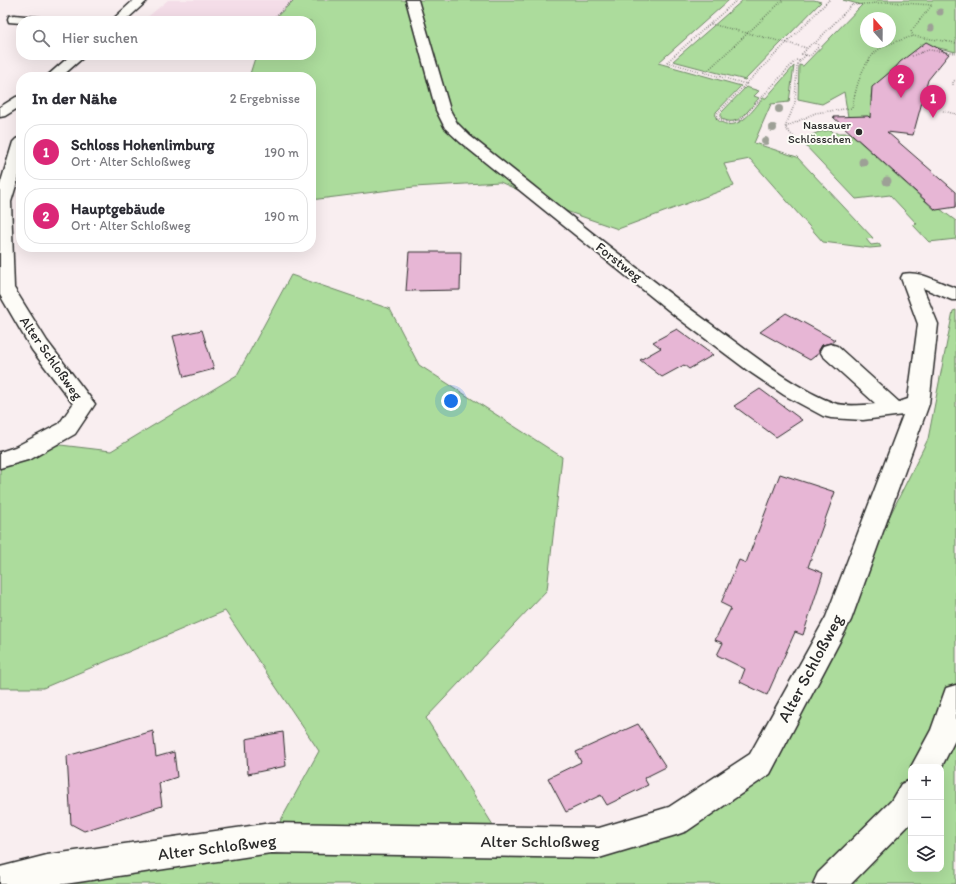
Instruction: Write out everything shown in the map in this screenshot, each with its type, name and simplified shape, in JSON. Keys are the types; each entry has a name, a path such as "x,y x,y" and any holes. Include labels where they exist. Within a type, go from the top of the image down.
{"street":[{"path":"123,16 142,0"},
{"name":"Forstweg","path":"412,0 443,110 450,125 464,139 685,314 754,365 792,390 831,411 863,413 906,407"},
{"path":"59,72 73,60"},
{"path":"0,113 16,103"},
{"name":"Alter Schloßweg","path":"0,460 23,454 67,429 84,404 39,346 5,288 3,202 16,159"},
{"name":"Alter Schloßweg","path":"0,883 47,871 271,838 599,843 676,820 760,764 838,620 885,496 906,407 928,324 910,278 930,284 955,296"},
{"path":"830,351 906,407"},
{"path":"928,764 942,735 956,697"},
{"path":"829,884 902,811 908,800"}],"path":[{"path":"275,16 292,0"},
{"path":"737,0 667,62 746,84"},
{"path":"705,73 783,0"},
{"path":"800,61 796,60 741,120 734,123 726,123 717,118 718,113 828,0 826,0"},
{"path":"815,44 852,5 890,2 932,5 911,31 913,36"},
{"path":"711,24 807,48"},
{"path":"785,128 815,113 852,108 855,93 872,57 880,49 897,41 913,36 956,43"},
{"path":"785,128 795,103 797,65 806,55 810,56 820,45 812,43 802,54 806,55"},
{"path":"912,56 922,50 937,49 956,53"},
{"path":"953,85 953,81 956,80"},
{"path":"944,111 956,114"},
{"path":"785,128 795,138"}],"shaded area":[{"path":"168,0 295,0 277,16 149,16"}],"green space":[{"path":"294,0 729,0 658,63 741,86 716,112 716,117 719,121 728,124 740,122 750,114 763,98 766,98 794,66 789,102 771,104 754,143 797,157 873,238 866,239 871,245 879,244 881,247 870,248 823,242 750,159 724,164 734,186 618,229 563,210 500,182 414,187 316,199 316,72 251,72 254,60 316,60 316,16 277,16"},
{"path":"743,0 814,0 821,2 745,80 673,61"},
{"path":"843,0 956,0 956,52 922,44 919,46 921,48 903,60 893,70 887,83 886,91 872,89 871,98 891,116 848,117 844,92 822,104 798,99 799,65 803,66 862,5"},
{"path":"746,87 759,91 754,96 759,98 747,113 738,120 733,121 727,121 721,118 721,113"},
{"path":"831,130 834,133 850,133 935,210 940,209 956,221 956,239 929,242 913,225 917,224 890,195 856,199 803,143 803,139 819,132"},
{"path":"291,275 390,309 419,365 562,457 547,590 426,718 503,841 599,843 760,764 838,620 928,439 953,311 956,310 956,884 0,884 271,838 319,751 225,611 43,688 0,688 0,468 52,444 111,451 237,375"}],"building":[{"path":"926,42 949,54 928,80 913,135 887,132 956,192 956,207 936,210 833,117 868,116 870,118 872,87 900,62"},
{"path":"409,252 461,252 460,290 406,291"},
{"path":"786,313 835,340 831,343 822,345 819,353 810,360 760,332"},
{"path":"677,329 713,355 689,369 684,365 662,377 640,360 661,348 653,342"},
{"path":"202,330 214,369 184,377 173,336"},
{"path":"760,389 802,420 776,437 734,406"},
{"path":"780,474 835,492 808,567 823,573 803,635 795,632 767,695 740,682 745,669 717,655 723,643 715,640 731,608 721,603 739,560 746,563"},
{"path":"638,724 666,767 644,778 648,785 607,805 601,795 566,812 548,778 581,762 576,752"},
{"path":"153,731 156,757 174,752 177,777 159,783 162,806 84,831 71,824 67,756"},
{"path":"283,732 286,766 248,774 246,739"}],"place":[{"name":"Hauptgebäude","path":"901,98"},
{"name":"Schloss Hohenlimburg","path":"933,118"},
{"name":"Nassauer Schlösschen","path":"859,132"}]}
